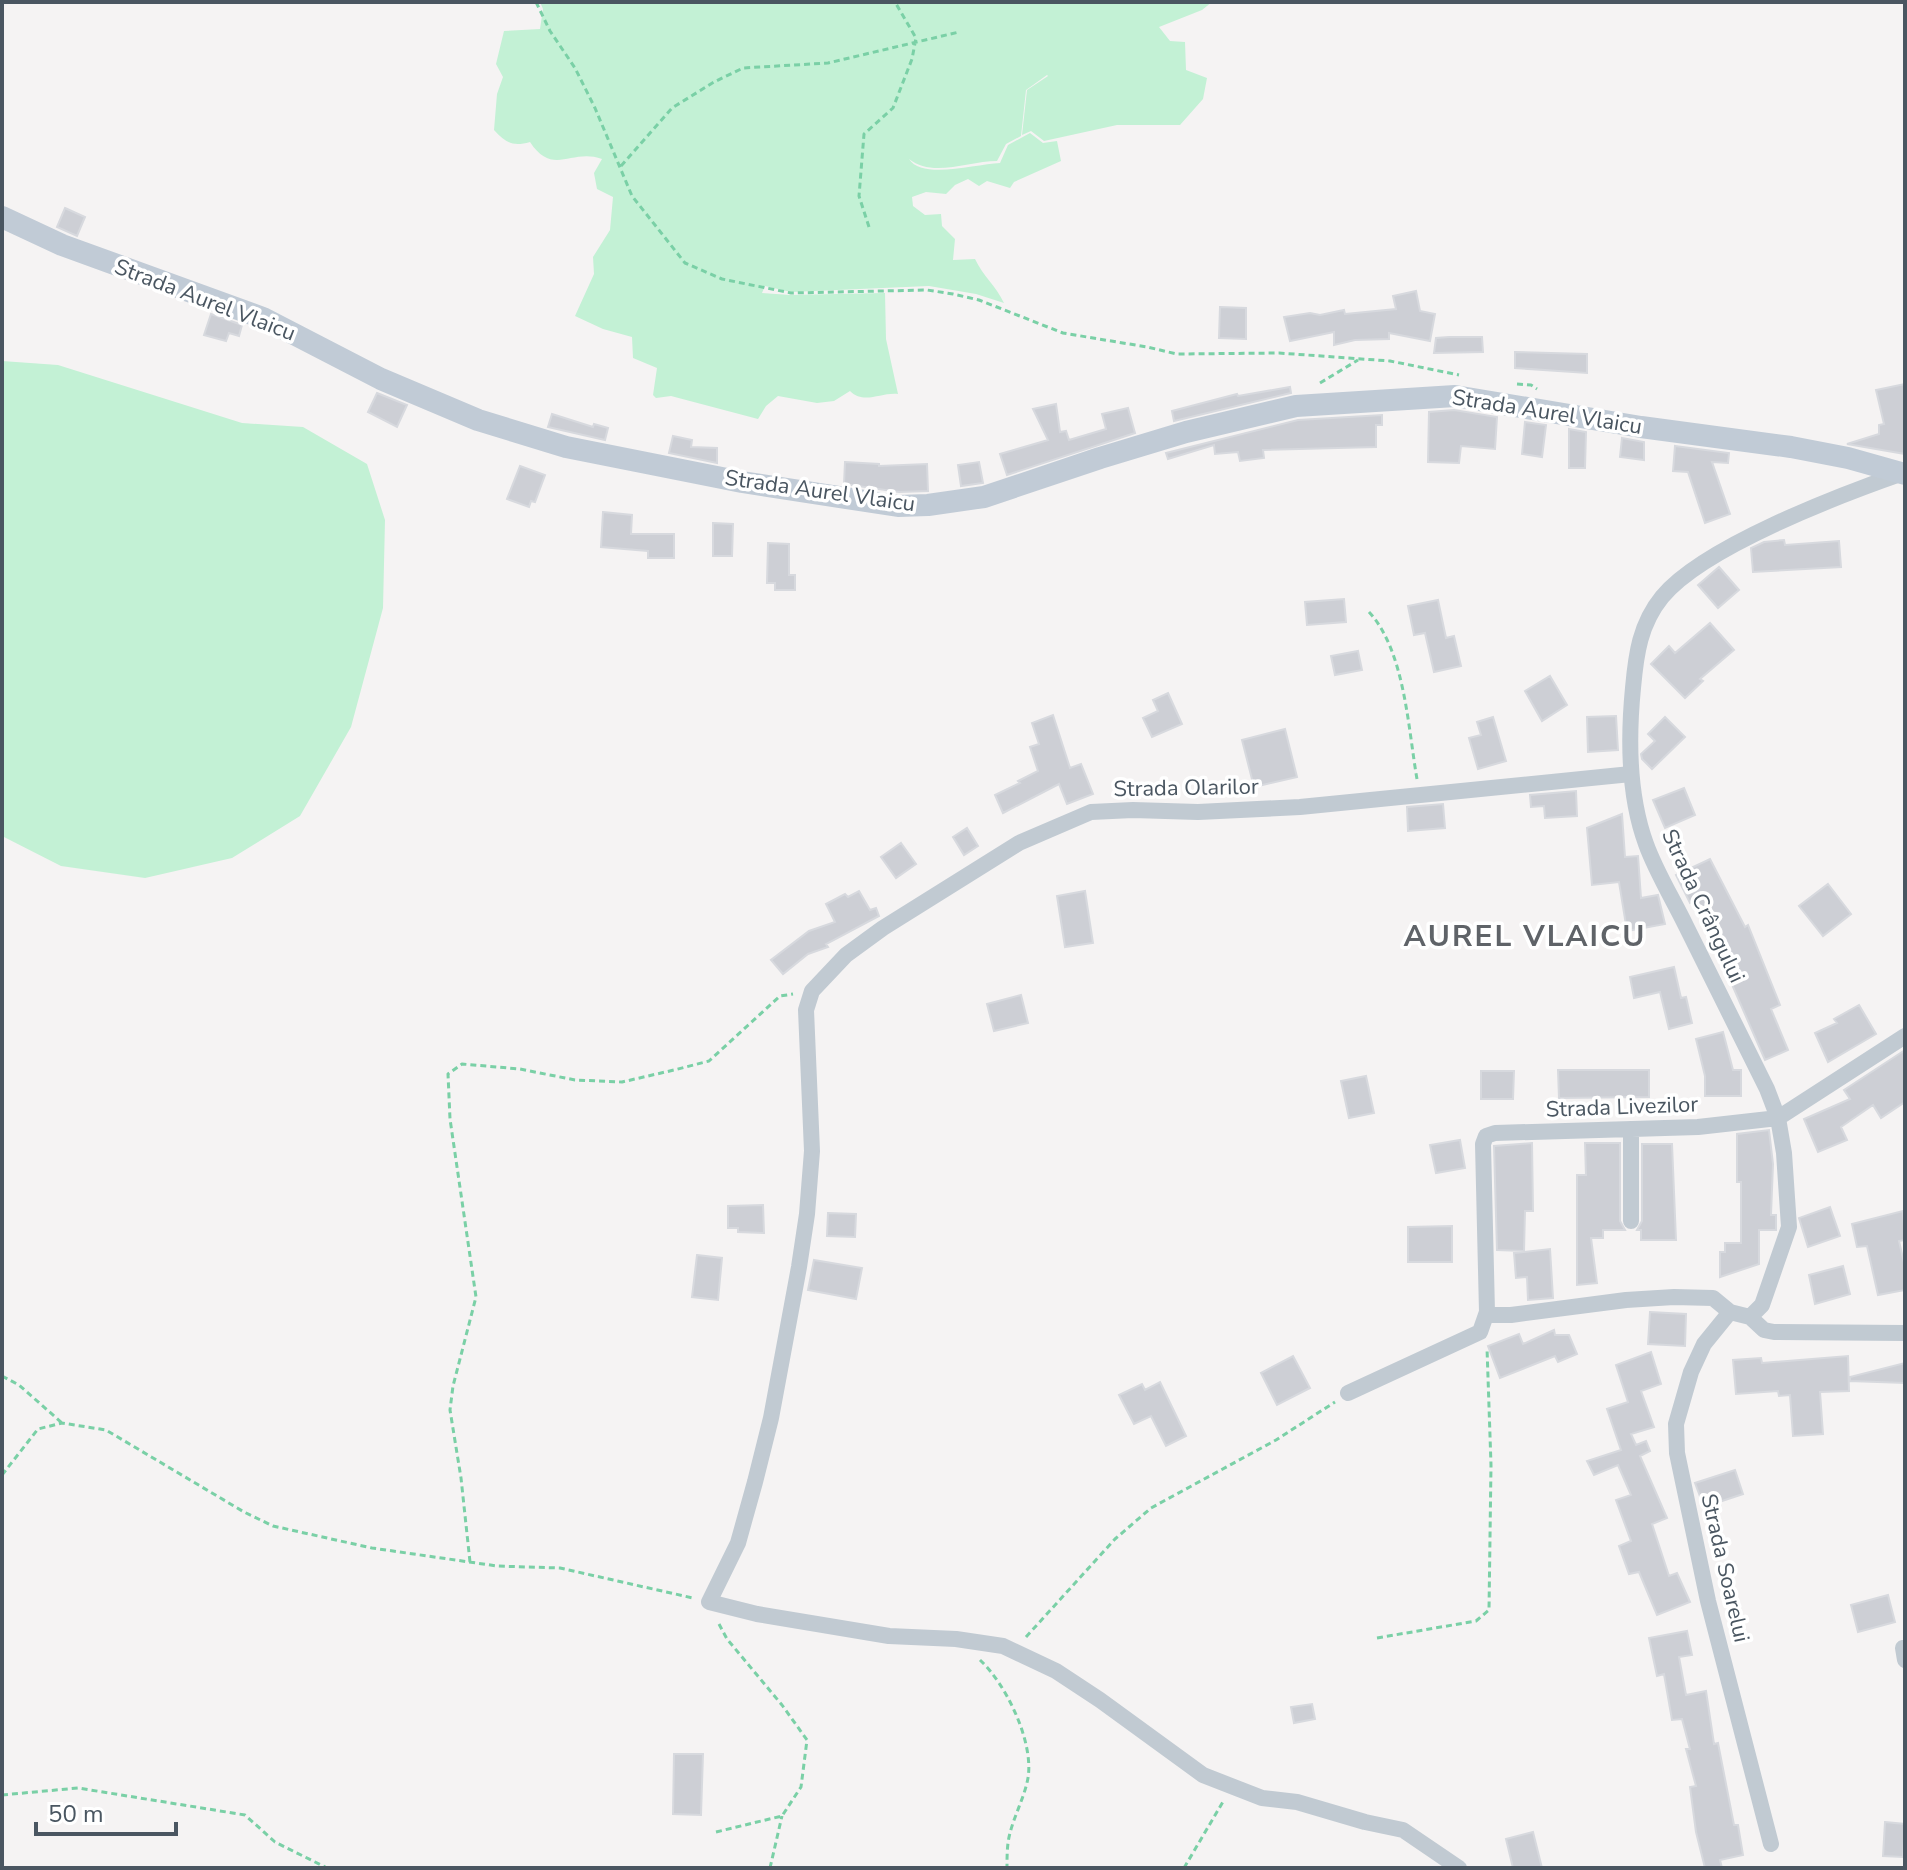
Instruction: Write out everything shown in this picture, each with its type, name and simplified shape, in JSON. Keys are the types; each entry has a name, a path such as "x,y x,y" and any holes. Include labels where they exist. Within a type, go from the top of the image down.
{"street":[{"name":"Strada Aurel Vlaicu","path":"2,217 118,267 263,318 381,379 478,420 566,447 742,482 898,506 984,497 1186,432 1296,406 1427,396 1455,396 1641,427 1791,447 1848,458 1904,474"},
{"name":"Strada Crângului","path":"1750,1317 1762,1305 1789,1227 1784,1153 1778,1118 1767,1089 1646,844 1631,774 1630,728 1638,648 1644,623 1662,596 1701,564 1737,544 1857,489 1904,474"},
{"name":"Strada Olarilor","path":"812,991 846,955 945,887 1019,843 1091,812 1230,811 1631,774"},
{"path":"812,991 806,1010 812,1151 807,1214 771,1418 738,1543 709,1602 757,1614 889,1636 956,1639 1003,1646 1056,1671 1203,1775 1262,1798 1297,1802 1403,1830 1459,1868"},
{"name":"Strada Livezilor","path":"1486,1309 1483,1144 1486,1136 1495,1133 1698,1127 1778,1118 1905,1036"},
{"path":"1631,1129 1631,1221"},
{"path":"1486,1309 1492,1315 1511,1315 1626,1300 1713,1298 1730,1312 1750,1317 1764,1330 1774,1332 1905,1333"},
{"path":"1348,1393 1480,1332 1486,1309"},
{"name":"Strada Soarelui","path":"1730,1312 1704,1344 1691,1372 1676,1424 1677,1453 1708,1601 1771,1844"}],"path":[{"path":"536,2 550,31 575,68 632,196 685,263 722,279 791,293 927,290 979,300 1063,333 1147,347 1160,352 1214,355 1279,353 1390,361 1470,377"},
{"path":"869,227 859,196 864,134 893,108 912,59 916,38 895,2"},
{"path":"621,166 672,108 743,68 828,63 959,32"},
{"path":"1316,385 1358,360"},
{"path":"1369,612 1380,623 1390,645 1420,794"},
{"path":"470,1562 450,1410 453,1386 476,1297 450,1119 448,1074 462,1064 520,1069 575,1080 622,1082 709,1061 780,996 812,991"},
{"path":"1377,1638 1476,1621 1489,1610 1491,1465 1487,1344"},
{"path":"2,1376 19,1385 62,1423"},
{"path":"1003,1646 1023,1640 1115,1539 1151,1508 1276,1440 1348,1393"},
{"path":"2,1475 38,1429 62,1423 106,1430 273,1526 372,1548 470,1562 560,1568 709,1602 727,1639 807,1740 801,1787 782,1816 770,1868"},
{"path":"956,1639 990,1670 1013,1707 1027,1751 1028,1774 1008,1842 1007,1868"},
{"path":"1184,1868 1232,1786"},
{"path":"2,1795 78,1788 245,1815 275,1842 327,1868"},
{"path":"716,1832 782,1816"}],"green space":[{"path":"540,2 1212,2 1202,10 1159,27 1170,41 1185,42 1186,70 1207,78 1203,99 1180,125 1117,125 1044,141 1031,131 1022,135 1027,90 1047,75 1026,90 1021,136 1006,144 997,161 940,168 918,165 909,159 916,165 925,169 964,168 1000,163 1008,145 1030,133 1043,143 1057,141 1061,161 1014,182 1010,188 987,181 979,186 968,179 946,194 926,192 912,197 913,206 925,215 941,214 942,226 955,239 953,260 975,259 1004,303 976,294 929,286 791,292 765,286 762,293 885,293 886,339 898,394 867,398 850,391 834,401 817,403 778,396 766,406 758,419 671,396 656,398 653,395 657,368 633,358 632,337 603,329 575,316 594,274 593,257 610,230 613,197 597,189 594,173 602,159 547,158 530,142 510,143 494,130 497,94 503,77 496,64 504,31 540,29 543,9"},
{"path":"2,361 58,365 242,423 303,427 367,464 385,520 383,608 351,727 300,816 232,858 145,878 61,866 2,836"}],"building":[{"path":"65,208 85,217 77,236 57,227"},
{"path":"1416,291 1420,311 1435,314 1430,341 1389,333 1389,339 1355,340 1334,345 1334,332 1290,341 1284,317 1344,310 1345,314 1396,309 1393,296"},
{"path":"1220,307 1246,308 1246,339 1219,338"},
{"path":"211,314 242,325 239,336 229,333 226,341 204,335"},
{"path":"1482,337 1483,352 1434,353 1436,338"},
{"path":"1515,352 1587,354 1587,373 1515,368"},
{"path":"1905,384 1905,454 1847,444 1879,434 1879,425 1884,424 1876,390"},
{"path":"1290,387 1291,393 1174,421 1172,411 1237,394"},
{"path":"377,393 407,405 397,427 368,412"},
{"path":"1056,404 1060,432 1066,431 1069,440 1106,429 1102,414 1128,408 1135,433 1007,475 1000,454 1048,440 1033,409"},
{"path":"1454,410 1497,417 1495,449 1461,446 1459,463 1428,462 1429,412"},
{"path":"552,414 593,427 594,424 608,428 605,440 548,427"},
{"path":"1382,415 1382,425 1376,425 1376,447 1263,450 1264,458 1240,461 1238,452 1215,454 1214,445 1168,459 1166,453 1298,420"},
{"path":"1525,422 1546,425 1542,457 1522,454"},
{"path":"1569,429 1586,432 1585,468 1569,468"},
{"path":"673,436 692,440 691,447 717,448 717,463 669,453"},
{"path":"1622,438 1644,442 1644,460 1620,457"},
{"path":"1675,446 1729,453 1728,463 1712,462 1730,514 1705,523 1688,472 1673,471"},
{"path":"845,462 879,466 927,464 928,491 899,492 844,484"},
{"path":"979,462 983,483 961,486 958,465"},
{"path":"520,466 545,475 535,502 531,501 529,507 507,499"},
{"path":"603,512 632,515 631,534 674,534 674,558 648,558 648,551 601,547"},
{"path":"713,523 733,524 732,556 713,556"},
{"path":"1784,540 1785,545 1839,541 1841,567 1753,572 1751,548 1764,542"},
{"path":"768,543 789,544 789,575 795,575 795,590 775,590 775,583 767,583"},
{"path":"1719,567 1739,590 1718,608 1698,585"},
{"path":"1344,599 1346,622 1307,625 1305,602"},
{"path":"1438,600 1446,638 1454,636 1461,666 1434,672 1425,633 1414,635 1408,606"},
{"path":"1710,623 1734,650 1700,679 1703,681 1685,698 1651,664 1669,646 1675,653"},
{"path":"1358,651 1362,670 1335,675 1331,656"},
{"path":"1550,676 1567,705 1542,721 1525,691"},
{"path":"1168,693 1182,724 1152,737 1143,718 1158,711 1153,700"},
{"path":"1053,715 1070,768 1081,764 1093,794 1067,804 1059,784 1003,813 995,795 1038,771 1030,747 1039,744 1032,723"},
{"path":"1616,716 1618,750 1588,752 1587,717"},
{"path":"1493,717 1506,761 1478,769 1469,738 1481,735 1477,722"},
{"path":"1665,717 1685,737 1652,769 1641,754 1655,741 1648,734"},
{"path":"1285,729 1297,777 1254,787 1242,740"},
{"path":"1684,788 1695,815 1665,828 1653,800"},
{"path":"1576,791 1577,816 1545,818 1544,806 1531,807 1530,795"},
{"path":"1443,804 1445,828 1408,831 1407,807"},
{"path":"1622,814 1625,857 1638,856 1641,898 1658,895 1665,924 1627,931 1619,882 1592,885 1587,828"},
{"path":"967,828 978,846 964,855 953,837"},
{"path":"901,843 916,864 896,878 881,857"},
{"path":"1710,859 1745,927 1748,925 1780,1005 1771,1009 1788,1050 1765,1060 1694,901 1690,903 1676,875"},
{"path":"1828,884 1851,914 1823,936 1799,906"},
{"path":"859,891 870,910 876,908 879,916 826,944 828,947 808,954 783,974 771,960 809,931 835,922 826,904"},
{"path":"1085,891 1093,943 1065,947 1057,896"},
{"path":"1674,967 1681,998 1686,997 1692,1023 1669,1029 1660,992 1634,998 1630,977"},
{"path":"1021,995 1028,1023 994,1031 987,1004"},
{"path":"1859,1005 1876,1034 1828,1062 1815,1033 1837,1023 1834,1019"},
{"path":"1723,1032 1733,1070 1741,1070 1741,1096 1705,1096 1705,1076 1696,1039"},
{"path":"1905,1050 1905,1102 1881,1118 1873,1105 1841,1127 1847,1140 1818,1152 1804,1119 1850,1099 1844,1090"},
{"path":"1558,1070 1649,1070 1649,1097 1559,1098"},
{"path":"1481,1071 1514,1071 1513,1099 1481,1099"},
{"path":"1366,1076 1374,1113 1349,1118 1341,1081"},
{"path":"1769,1130 1773,1164 1771,1215 1776,1215 1776,1230 1759,1230 1759,1264 1720,1277 1720,1252 1725,1252 1725,1243 1741,1243 1737,1134"},
{"path":"1460,1140 1465,1168 1436,1173 1430,1145"},
{"path":"1532,1143 1533,1211 1525,1211 1524,1251 1497,1250 1494,1146"},
{"path":"1585,1143 1620,1143 1620,1221 1625,1230 1603,1230 1603,1238 1591,1238 1597,1283 1577,1285 1577,1175 1586,1175"},
{"path":"1642,1144 1672,1144 1676,1240 1641,1240 1641,1230 1637,1230 1642,1221"},
{"path":"763,1205 764,1233 738,1232 738,1228 728,1228 728,1206"},
{"path":"1830,1207 1840,1236 1808,1247 1799,1218"},
{"path":"1903,1211 1905,1240 1899,1241 1905,1267 1905,1290 1878,1295 1867,1246 1857,1247 1852,1224"},
{"path":"828,1213 856,1214 855,1237 827,1236"},
{"path":"1452,1226 1452,1262 1408,1262 1408,1227"},
{"path":"1550,1249 1553,1298 1528,1300 1527,1277 1516,1278 1514,1253"},
{"path":"697,1255 722,1258 718,1300 692,1297"},
{"path":"814,1260 862,1268 856,1299 808,1290"},
{"path":"1843,1266 1850,1294 1815,1304 1809,1275"},
{"path":"1650,1312 1686,1314 1685,1346 1648,1344"},
{"path":"1554,1330 1555,1335 1569,1335 1577,1354 1558,1362 1555,1356 1500,1378 1488,1346 1519,1334 1523,1344"},
{"path":"1651,1352 1661,1384 1641,1391 1654,1427 1631,1434 1636,1445 1646,1441 1650,1451 1640,1456 1667,1518 1652,1524 1669,1576 1677,1573 1690,1602 1657,1615 1639,1572 1629,1574 1619,1546 1631,1541 1616,1500 1631,1495 1618,1465 1594,1475 1587,1461 1621,1450 1607,1409 1628,1402 1616,1365"},
{"path":"1293,1356 1310,1388 1277,1405 1261,1373"},
{"path":"1848,1356 1849,1391 1820,1392 1823,1434 1793,1436 1790,1395 1779,1396 1778,1391 1736,1394 1733,1360 1761,1358 1762,1363"},
{"path":"1905,1363 1905,1383 1850,1381 1850,1377"},
{"path":"1160,1382 1186,1436 1166,1446 1151,1416 1134,1424 1119,1395 1142,1384 1145,1390"},
{"path":"1735,1470 1743,1494 1704,1507 1695,1483"},
{"path":"1888,1595 1895,1622 1858,1632 1851,1605"},
{"path":"1687,1631 1692,1655 1679,1657 1686,1695 1706,1691 1714,1744 1718,1743 1743,1855 1720,1860 1722,1868 1705,1868 1690,1787 1696,1786 1686,1749 1690,1749 1682,1719 1672,1720 1664,1674 1657,1676 1649,1638"},
{"path":"1312,1704 1315,1719 1294,1723 1291,1707"},
{"path":"674,1754 703,1754 701,1815 673,1814"},
{"path":"1885,1822 1905,1824 1903,1857 1883,1856"},
{"path":"1533,1832 1542,1868 1513,1868 1506,1839"}],"district":[{"name":"AUREL VLAICU","path":"1525,936"}]}
